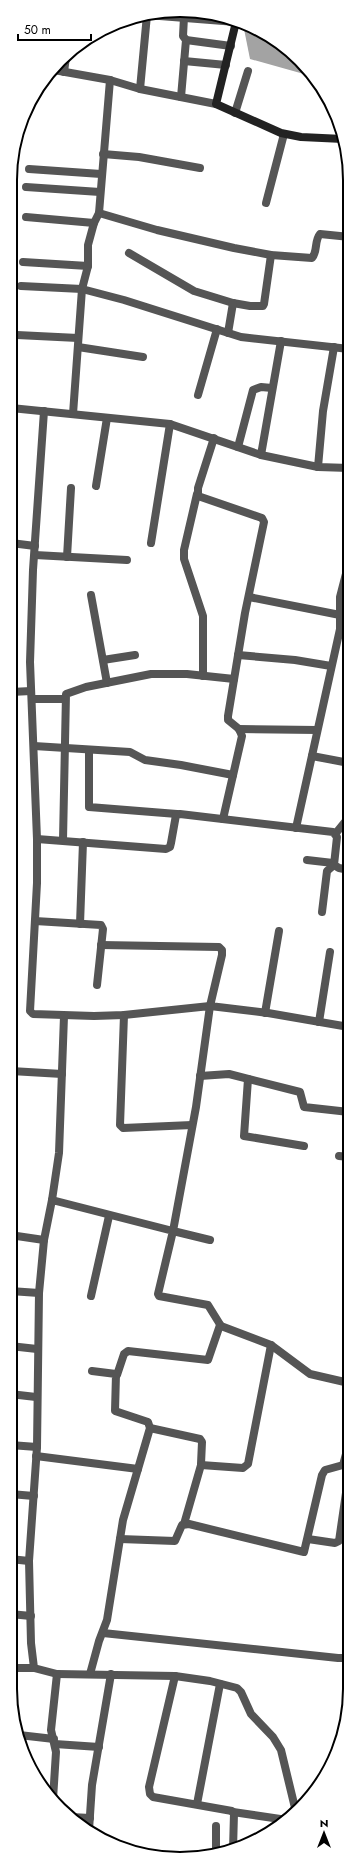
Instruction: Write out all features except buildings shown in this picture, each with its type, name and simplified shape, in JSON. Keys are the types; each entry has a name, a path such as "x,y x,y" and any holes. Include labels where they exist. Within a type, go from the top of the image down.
{"street":[{"path":"180,97 186,40 183,36 184,17 208,19"},
{"path":"140,89 146,20"},
{"path":"216,104 235,27"},
{"path":"186,40 231,46"},
{"path":"184,61 226,65"},
{"path":"64,72 65,65"},
{"path":"59,71 110,80 140,89 216,104 284,134 301,137 337,138"},
{"path":"235,113 248,71"},
{"path":"73,414 82,289 88,266 88,246 98,213 110,80"},
{"path":"266,203 284,134"},
{"path":"103,154 154,160 200,168"},
{"path":"29,169 101,174"},
{"path":"26,188 100,192"},
{"path":"98,213 196,240 271,256 312,258 315,254 317,240 320,234 343,236"},
{"path":"26,217 94,223"},
{"path":"129,253 144,260 194,291 233,303 250,306 263,306 271,256"},
{"path":"23,262 88,266"},
{"path":"21,286 82,289 124,300 241,337 343,348"},
{"path":"228,333 233,303"},
{"path":"198,395 217,329"},
{"path":"17,335 78,338"},
{"path":"261,455 281,341"},
{"path":"78,347 143,357"},
{"path":"318,467 323,411 334,347"},
{"path":"238,447 253,390 261,387 272,388"},
{"path":"17,409 170,424 261,455 318,467 343,468"},
{"path":"44,411 34,555 30,662 37,839 31,1013 64,1016 124,1016 210,1006 265,1013 343,1026"},
{"path":"96,486 107,418"},
{"path":"151,543 170,424"},
{"path":"203,676 203,616 184,559 184,550 198,488 214,438"},
{"path":"67,557 71,488"},
{"path":"197,494 198,496 264,520 227,719 239,730 242,736 223,819"},
{"path":"17,544 35,546"},
{"path":"34,555 127,560"},
{"path":"296,828 331,666 340,618 340,597 343,587"},
{"path":"91,596 107,683"},
{"path":"249,597 343,620"},
{"path":"103,660 135,655"},
{"path":"238,656 295,660 331,666"},
{"path":"63,840 66,699 69,692 156,674 234,679"},
{"path":"17,693 66,699"},
{"path":"239,730 317,730"},
{"path":"34,746 130,752 145,760 233,775"},
{"path":"89,750 89,808 177,814 296,828 326,830 336,834"},
{"path":"312,756 343,762"},
{"path":"37,839 169,848 177,814"},
{"path":"322,912 327,871 334,864 336,834 343,825"},
{"path":"80,924 83,842"},
{"path":"307,860 334,864 343,869"},
{"path":"35,921 101,925 103,929 97,986"},
{"path":"265,1013 279,930"},
{"path":"101,945 218,947 222,950 210,1006 174,1231 158,1295 161,1297 208,1305 220,1324 272,1345 310,1374 343,1382"},
{"path":"319,1022 330,952"},
{"path":"34,1668 29,1561 37,1447 36,1397 39,1293 44,1240 59,1153 64,1016"},
{"path":"124,1016 120,1125 123,1128 192,1125"},
{"path":"17,1071 62,1074"},
{"path":"200,1076 224,1074 248,1079 300,1092 304,1107 343,1111"},
{"path":"248,1079 244,1136 304,1146"},
{"path":"339,1156 343,1156"},
{"path":"52,1200 109,1216 210,1240"},
{"path":"91,1296 109,1216"},
{"path":"17,1236 44,1240"},
{"path":"17,1291 39,1293"},
{"path":"90,1674 98,1641 103,1633 107,1620 124,1515 150,1428 148,1422 115,1411 117,1375 124,1354 128,1351 208,1360 220,1324"},
{"path":"202,1464 243,1468 247,1466 272,1345"},
{"path":"17,1347 37,1349"},
{"path":"92,1371 117,1375"},
{"path":"17,1395 36,1397"},
{"path":"120,1539 175,1541 181,1526 184,1524 202,1464 202,1442 200,1439 150,1428"},
{"path":"17,1445 37,1447"},
{"path":"36,1456 138,1469"},
{"path":"184,1524 190,1524 305,1552 322,1475 325,1470 343,1465"},
{"path":"17,1495 34,1496"},
{"path":"308,1539 335,1543 339,1541 343,1514"},
{"path":"17,1560 29,1561"},
{"path":"17,1615 31,1616"},
{"path":"103,1633 343,1658"},
{"path":"17,1668 34,1668 57,1674 175,1676 239,1689 251,1714 272,1737 281,1750 294,1805"},
{"path":"54,1791 56,1755 51,1730 57,1674"},
{"path":"89,1825 92,1785 111,1674"},
{"path":"175,1676 149,1792 152,1797 278,1819"},
{"path":"197,1804 220,1684"},
{"path":"25,1736 54,1742 99,1747"},
{"path":"233,1812 233,1843"},
{"path":"80,1817 90,1818"},
{"path":"216,1826 216,1848"}],"shaded area":[{"path":"244,30 271,44 287,57 304,74 250,59"}]}
